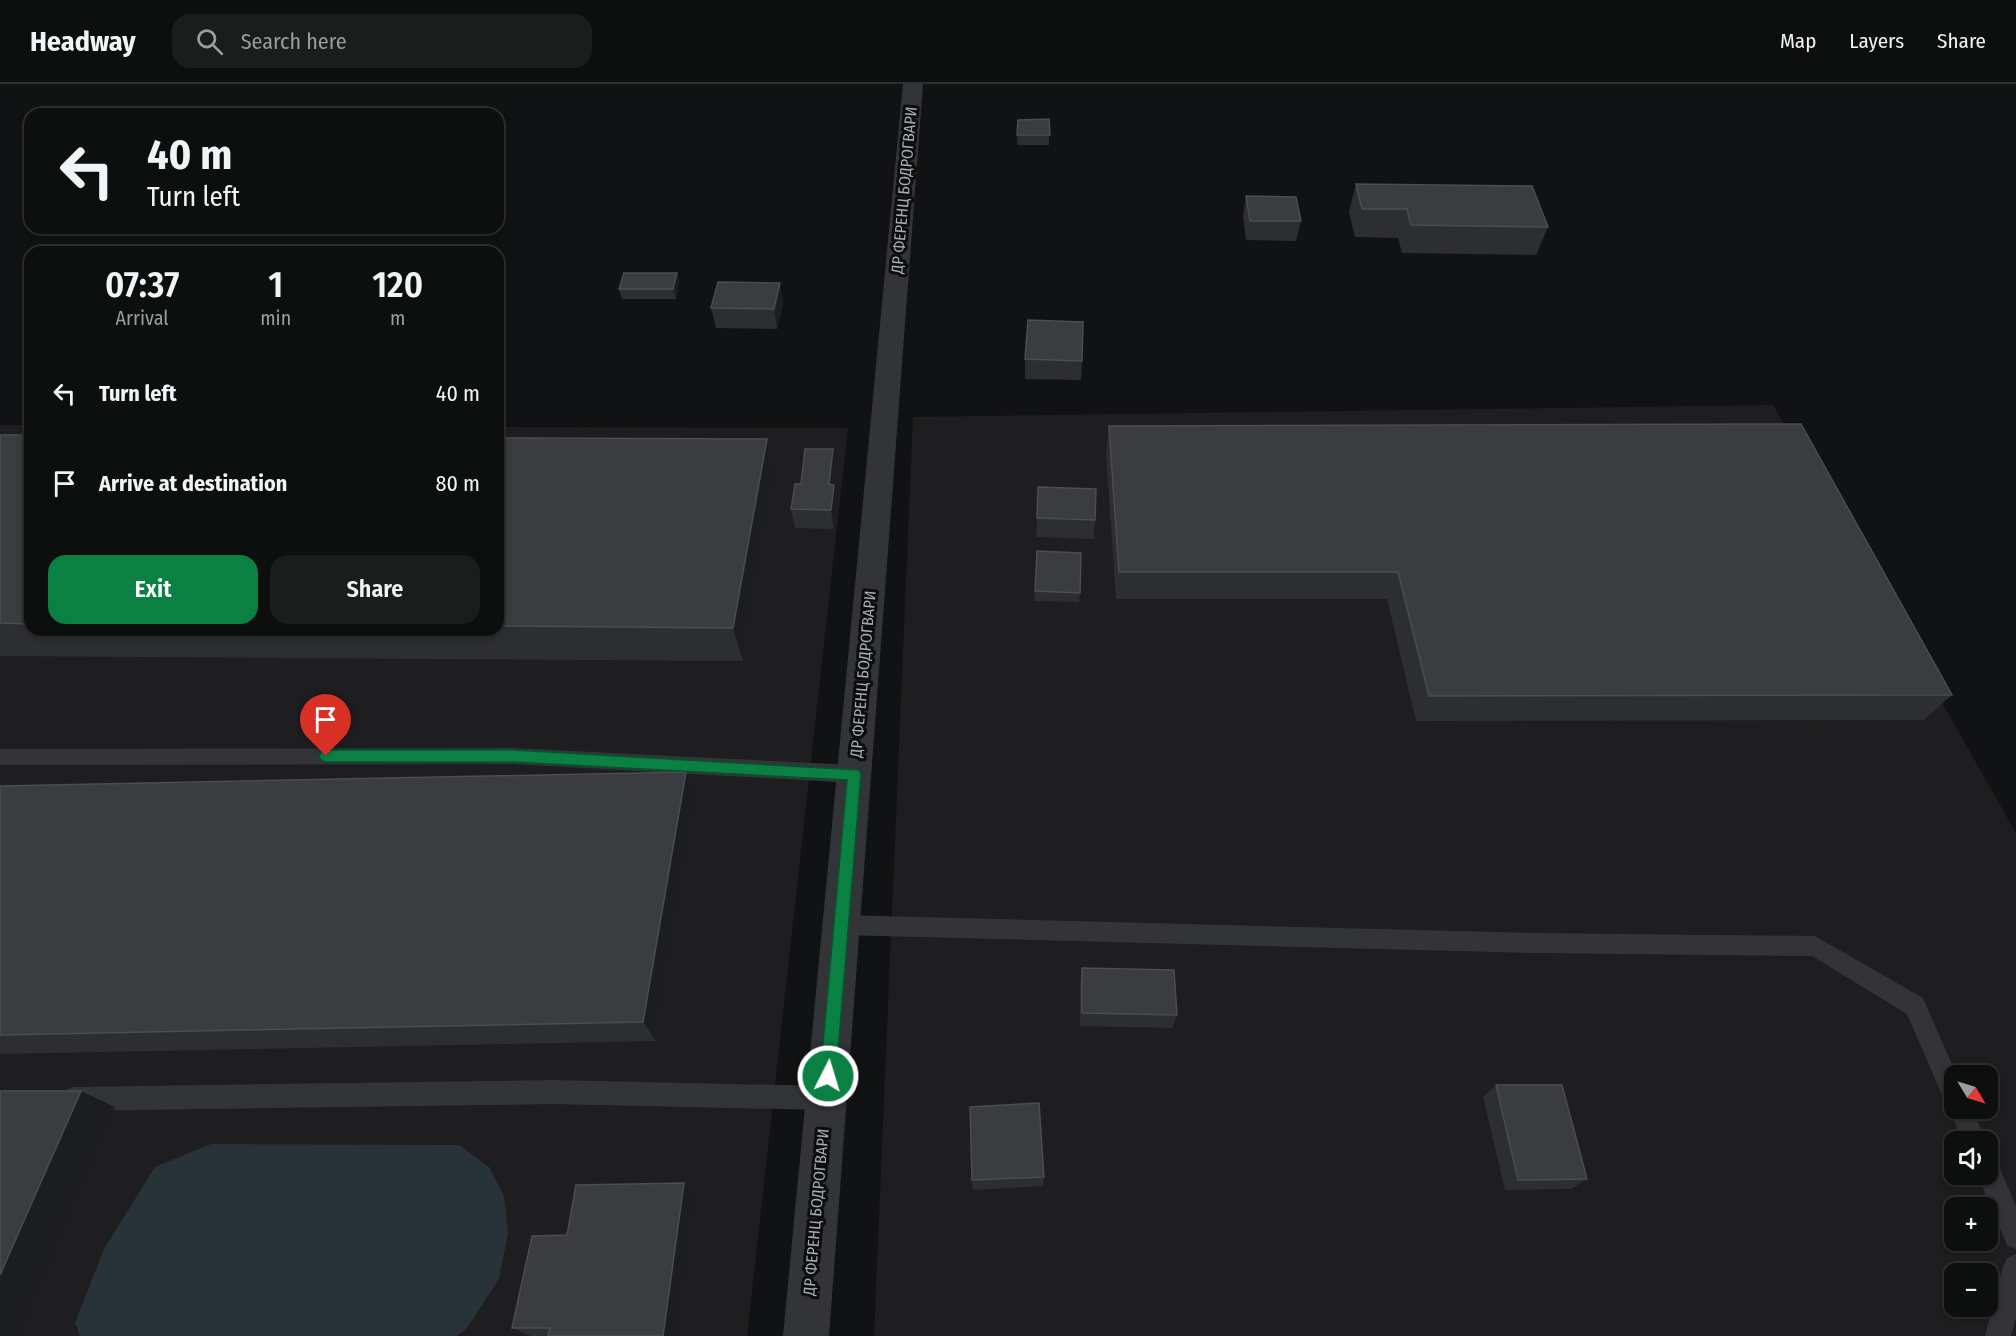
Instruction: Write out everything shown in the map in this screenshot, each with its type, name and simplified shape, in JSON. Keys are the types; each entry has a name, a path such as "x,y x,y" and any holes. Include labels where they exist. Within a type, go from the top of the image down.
{"street":[{"name":"ДР ФЕРЕНЦ БОДРОГВАРИ","path":"806,1336 913,84"}],"lane":[{"path":"0,757 513,756 854,774"},
{"path":"841,925 1534,944 1815,946 1915,1006 1944,1073"},
{"path":"54,1099 553,1092 826,1098"},
{"path":"1994,1185 2016,1236"},
{"path":"1998,1336 2016,1267"}],"shaded area":[{"path":"1773,405 2016,833 2016,1336 874,1336 913,417"},
{"path":"0,425 24,425 24,636 504,636 504,427 848,428 747,1336 0,1336"},
{"path":"211,1144 459,1145 489,1167 504,1196 508,1233 499,1279 467,1328 457,1336 80,1336 75,1323 104,1249 155,1167"}],"building":[{"path":"1049,119 1050,135 1017,135 1018,120"},
{"path":"1356,184 1532,186 1548,227 1411,225 1407,209 1362,209"},
{"path":"1246,196 1296,197 1301,221 1250,221"},
{"path":"624,273 677,273 673,289 619,289"},
{"path":"718,282 780,283 774,309 711,308"},
{"path":"1028,320 1083,322 1082,361 1025,359"},
{"path":"1801,424 1952,695 1429,696 1398,572 1119,572 1109,426"},
{"path":"0,435 24,435 24,624 0,623"},
{"path":"504,438 767,439 733,628 504,626"},
{"path":"805,449 833,449 829,484 834,485 831,510 791,509 795,484 801,484"},
{"path":"1038,487 1096,489 1095,520 1037,518"},
{"path":"1037,551 1081,553 1080,593 1035,591"},
{"path":"686,772 643,1022 0,1035 0,786"},
{"path":"1082,968 1174,970 1177,1015 1082,1013"},
{"path":"1496,1085 1562,1085 1587,1179 1518,1180"},
{"path":"0,1091 81,1091 0,1275"},
{"path":"1039,1103 1044,1177 972,1180 970,1107"},
{"path":"684,1183 663,1336 548,1336 550,1328 512,1328 532,1236 567,1235 576,1185"}],"route":[{"path":"326,756 513,756 854,774 828,1076"}]}
